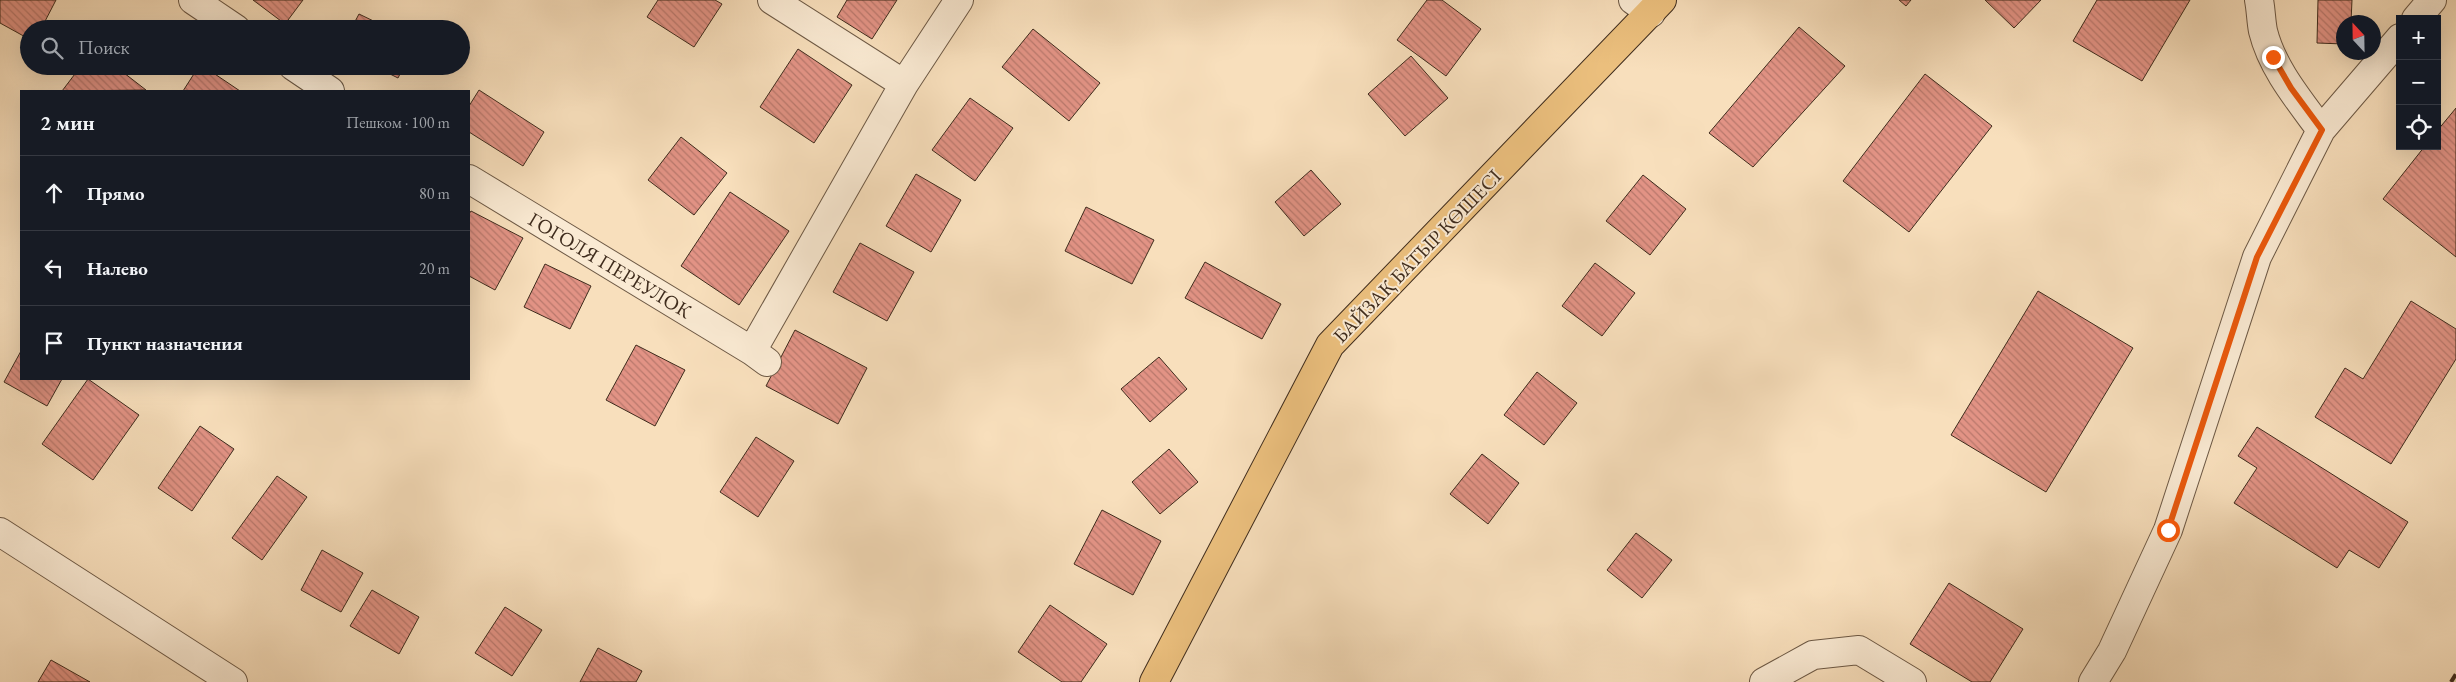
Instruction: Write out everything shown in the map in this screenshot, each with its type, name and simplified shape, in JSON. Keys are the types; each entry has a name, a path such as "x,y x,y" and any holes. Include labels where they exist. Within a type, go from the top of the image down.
{"main road":[{"name":"БАЙЗАҚ БАТЫР КӨШЕСІ","path":"1154,682 1330,345 1649,4"}],"street":[{"path":"193,0 223,20"},
{"path":"772,0 904,84"},
{"name":"ГОГОЛЯ ПЕРЕУЛОК","path":"470,180 759,357 904,84 959,0"},
{"path":"2259,0 2264,31 2273,57 2291,88 2322,130"},
{"path":"2419,15 2432,0"},
{"path":"2093,682 2112,651 2168,530 2257,257 2322,130 2396,43"},
{"path":"306,75 329,90"},
{"path":"0,532 233,682"},
{"path":"1764,682 1813,655 1859,650 1912,682"}],"building":[{"path":"0,0 56,0 46,20 20,20 20,34 0,23"},
{"path":"253,0 303,0 288,20 280,20"},
{"path":"658,0 715,0 722,4 694,47 647,17"},
{"path":"847,0 897,0 872,39 837,17"},
{"path":"1427,0 1442,0 1481,29 1446,76 1397,40"},
{"path":"1899,0 1911,0 1906,6"},
{"path":"1985,0 2041,0 2014,28"},
{"path":"2097,0 2190,0 2142,81 2073,41"},
{"path":"2318,0 2352,0 2351,15 2336,15 2336,44 2317,43"},
{"path":"359,14 371,20 356,20"},
{"path":"1799,27 1845,66 1753,167 1709,133"},
{"path":"1033,29 1100,83 1069,121 1002,67"},
{"path":"798,49 852,85 814,143 760,107"},
{"path":"1411,56 1448,98 1405,136 1368,94"},
{"path":"1925,74 1992,126 1909,232 1843,181"},
{"path":"74,75 127,75 146,90 63,90"},
{"path":"193,75 216,75 239,90 184,90"},
{"path":"479,90 544,132 523,166 470,133 470,104"},
{"path":"970,98 1013,128 975,181 932,150"},
{"path":"2456,108 2456,257 2383,199 2422,150 2441,150 2441,126"},
{"path":"681,137 727,173 694,215 648,180"},
{"path":"1311,170 1341,204 1304,236 1275,202"},
{"path":"916,174 961,200 931,252 886,226"},
{"path":"1643,175 1686,209 1650,255 1606,221"},
{"path":"730,192 789,231 739,305 681,266"},
{"path":"1086,207 1154,240 1132,284 1065,251"},
{"path":"471,211 523,238 495,290 470,277"},
{"path":"860,243 914,272 887,321 833,292"},
{"path":"1205,262 1281,304 1262,339 1185,298"},
{"path":"1595,263 1635,293 1602,336 1562,306"},
{"path":"545,264 591,286 570,329 524,307"},
{"path":"2038,291 2133,348 2046,492 1951,435"},
{"path":"2411,301 2456,329 2456,359 2391,464 2315,417 2345,368 2363,379"},
{"path":"795,330 867,368 838,424 766,386"},
{"path":"636,345 685,370 655,426 606,400"},
{"path":"20,353 20,380 61,380 47,406 4,382"},
{"path":"1159,357 1187,389 1150,422 1121,389"},
{"path":"1537,372 1577,403 1544,445 1504,415"},
{"path":"87,380 139,415 93,480 42,444"},
{"path":"200,426 234,449 192,511 158,488"},
{"path":"2257,427 2408,522 2379,568 2349,550 2337,568 2234,503 2257,468 2238,456"},
{"path":"756,437 794,461 758,517 720,492"},
{"path":"1169,449 1198,482 1160,514 1132,482"},
{"path":"1482,454 1519,483 1488,524 1450,494"},
{"path":"277,476 307,497 262,560 232,538"},
{"path":"1102,510 1161,541 1133,595 1074,564"},
{"path":"1636,533 1672,560 1642,598 1607,570"},
{"path":"322,550 363,573 341,612 301,590"},
{"path":"1949,583 2023,629 1990,682 1972,682 1910,644"},
{"path":"372,590 419,617 399,654 350,626"},
{"path":"1050,605 1107,644 1081,682 1062,682 1018,652"},
{"path":"505,607 542,630 512,676 475,653"},
{"path":"598,648 642,671 636,682 580,682"},
{"path":"51,660 90,682 38,682"}],"railway":[{"path":"2451,682 2456,674"}],"route":[{"path":"2168,530 2257,257 2322,130 2291,88 2273,57"}]}
